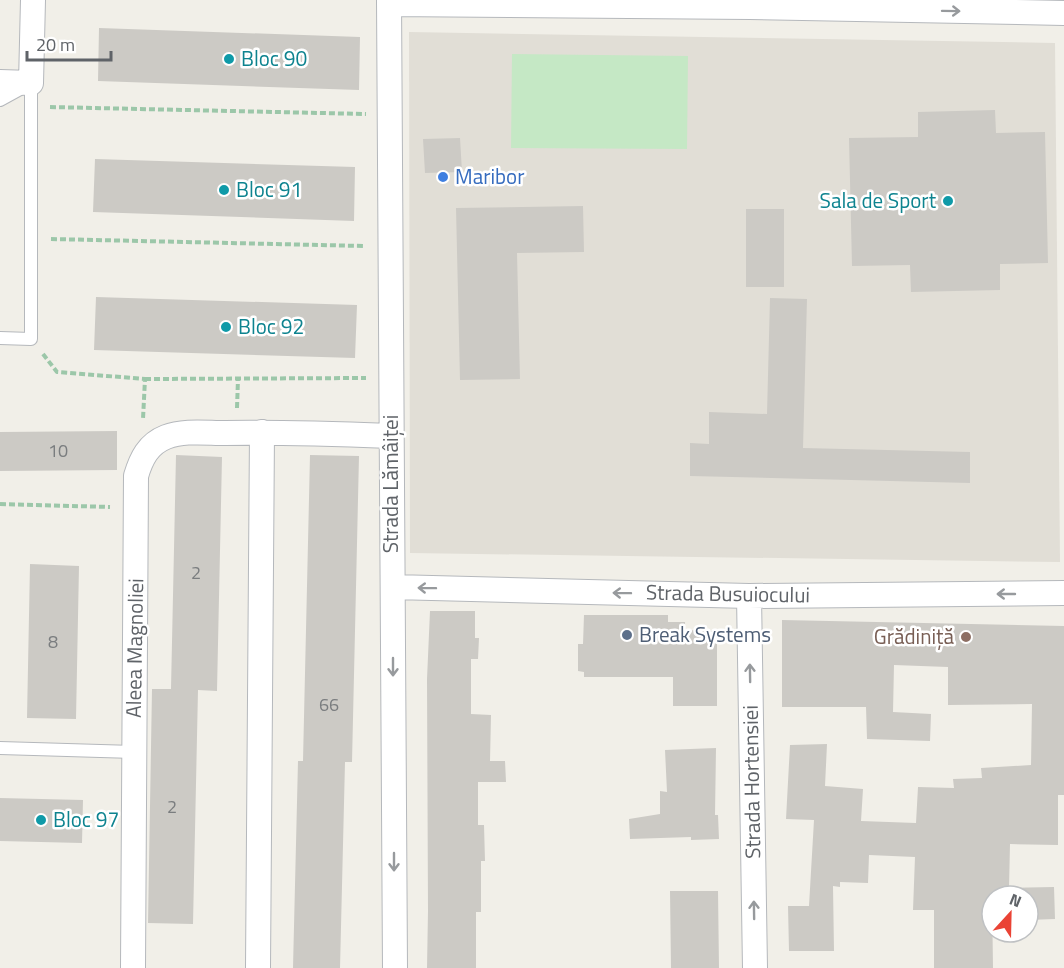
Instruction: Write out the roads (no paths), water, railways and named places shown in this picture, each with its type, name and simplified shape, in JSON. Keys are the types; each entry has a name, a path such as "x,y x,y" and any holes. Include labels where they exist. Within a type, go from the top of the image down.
{"street":[{"path":"0,81 31,95 33,0"},
{"path":"389,2 750,3 1064,13"},
{"name":"Strada Lămâiței","path":"389,2 395,968"},
{"path":"258,968 262,432 391,435"},
{"name":"Aleea Magnoliei","path":"133,968 136,476 141,459 153,445 164,438 178,434 262,432"},
{"name":"Strada Busuiocului","path":"393,587 749,596 1064,593"},
{"name":"Strada Hortensiei","path":"749,596 755,968"}],"lane":[{"path":"0,100 31,95 32,238 31,339 0,338"},
{"path":"0,748 134,752"}],"place":[{"name":"Bloc 90","path":"229,59"},
{"name":"Maribor","path":"443,177"},
{"name":"Bloc 91","path":"224,190"},
{"name":"Sala de Sport","path":"948,201"},
{"name":"Bloc 92","path":"226,327"},
{"name":"Break Systems","path":"627,635"},
{"name":"Grădiniță","path":"966,637"},
{"name":"Bloc 97","path":"41,820"}]}
